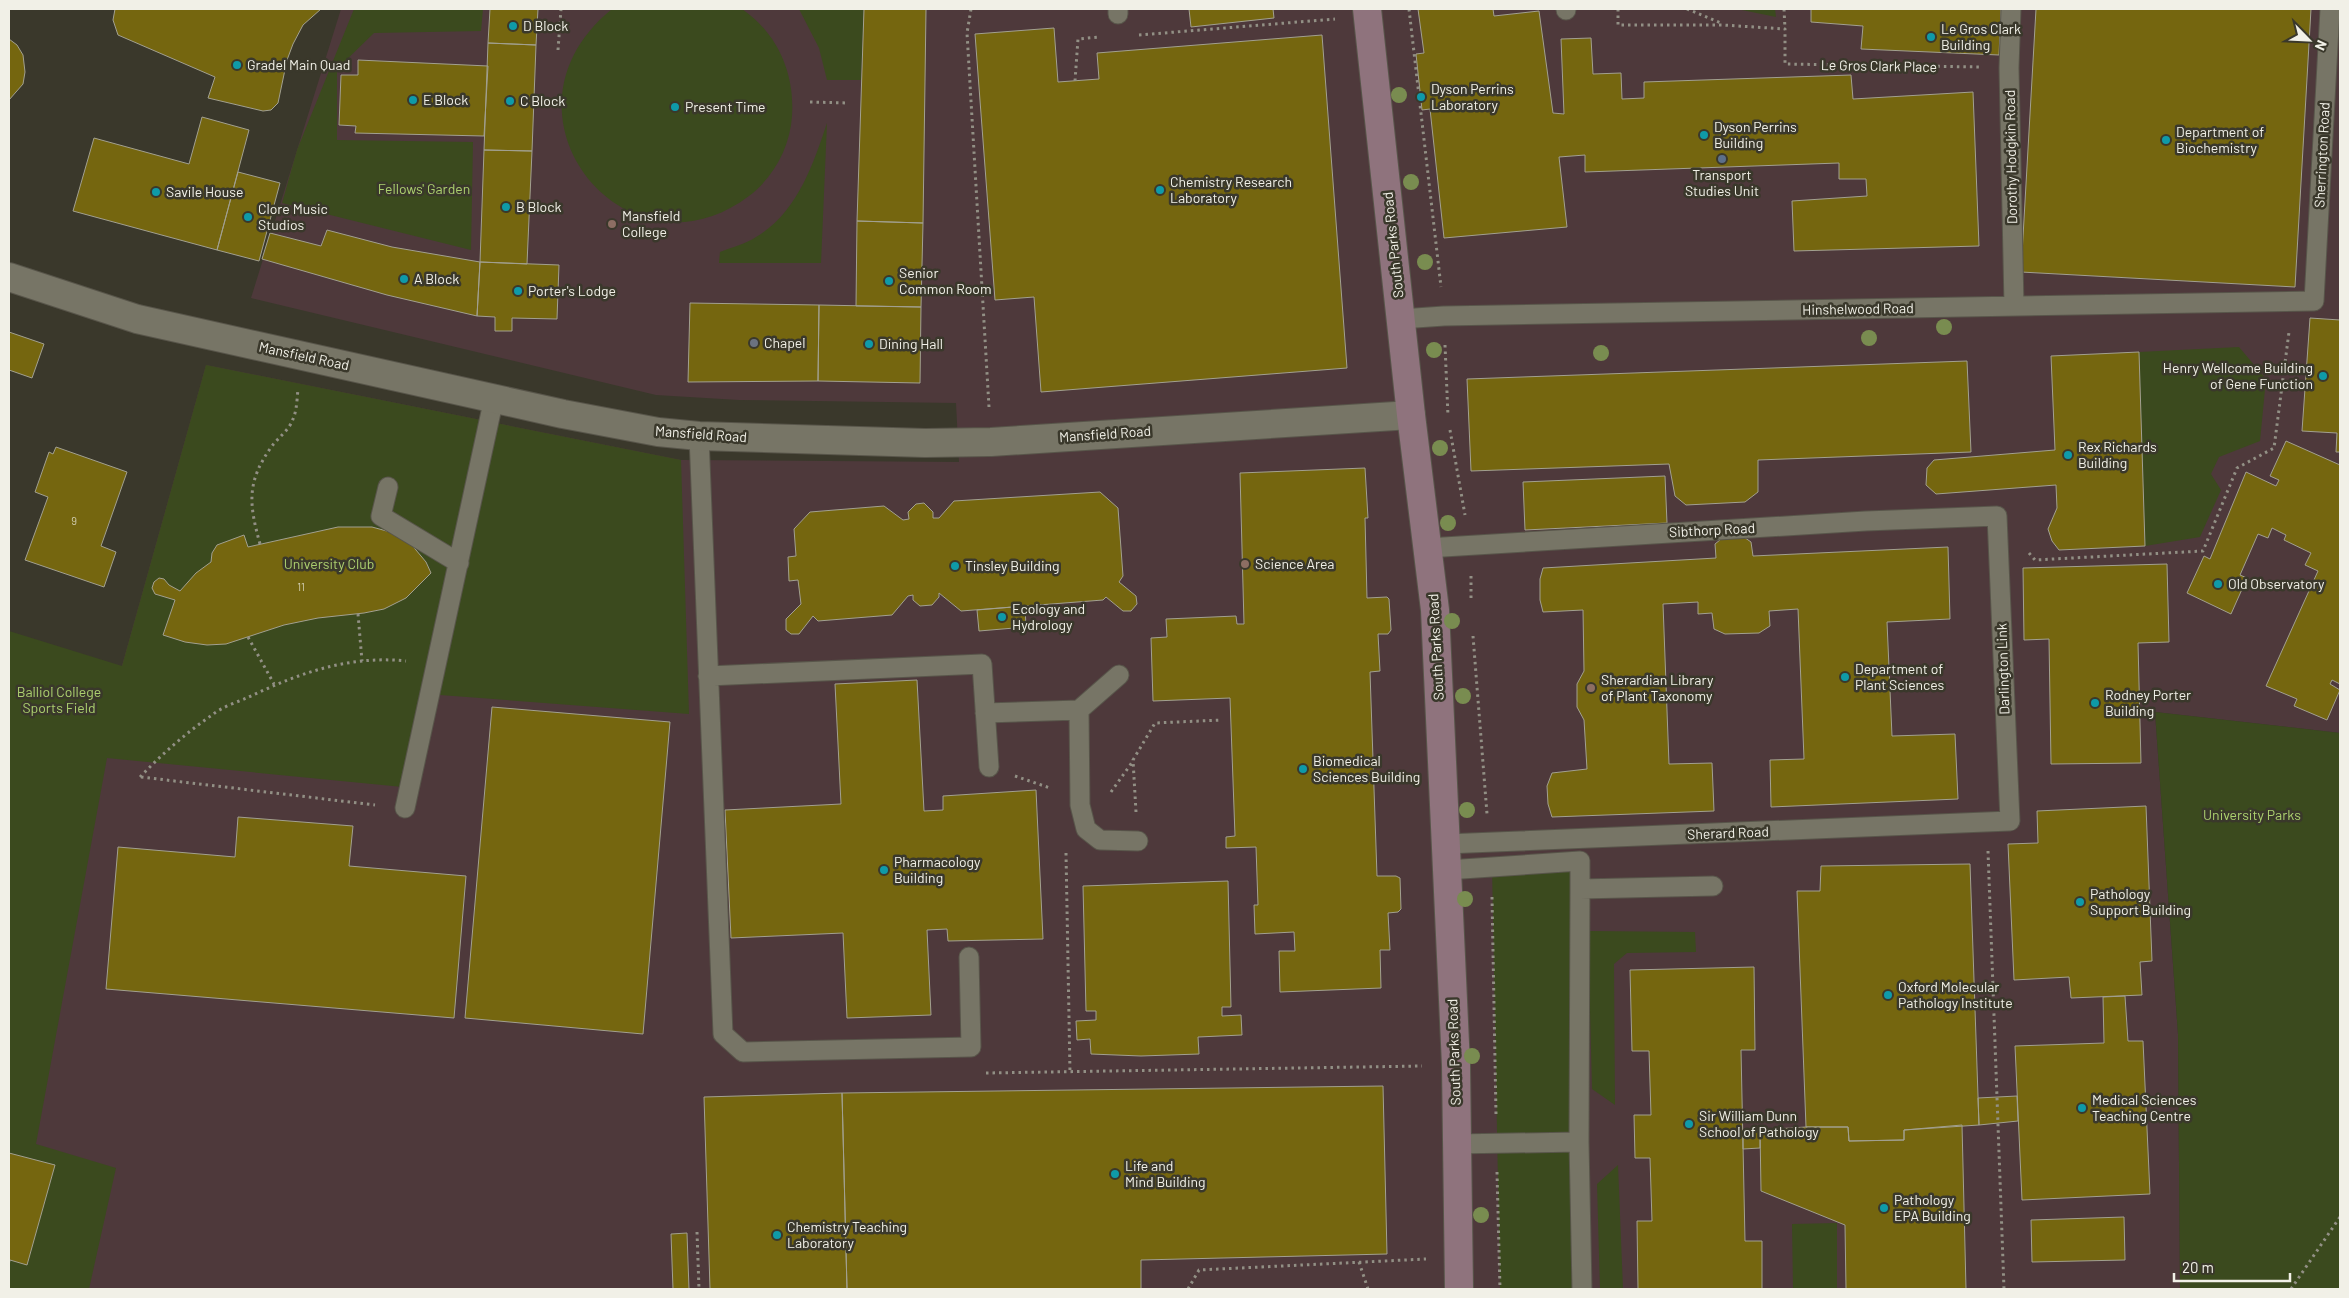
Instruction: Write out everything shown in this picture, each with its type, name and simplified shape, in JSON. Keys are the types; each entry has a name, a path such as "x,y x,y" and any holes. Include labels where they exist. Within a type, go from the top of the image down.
{"street":[{"name":"South Parks Road","path":"1367,12 1411,415 1435,610 1456,1065 1455,1144 1459,1289"},
{"name":"Mansfield Road","path":"9,277 136,319 658,432 699,436 925,443 992,442 1411,415"}],"lane":[{"name":"Dorothy Hodgkin Road","path":"2011,9 2009,68 2014,306"},
{"name":"Sherrington Road","path":"2314,301 2330,9"},
{"name":"Hinshelwood Road","path":"1401,319 1444,316 2314,301"},
{"path":"405,808 494,398"},
{"path":"699,436 723,1034 743,1052 971,1047 969,957"},
{"path":"388,487 381,516 459,562"},
{"name":"Sibthorp Road","path":"1427,548 1866,521 1997,516"},
{"name":"Darlington Link","path":"1997,516 2010,821"},
{"path":"708,676 982,664 989,767"},
{"path":"985,713 1079,710 1119,675"},
{"path":"1079,710 1080,805 1086,829 1100,840 1138,841"},
{"name":"Sherard Road","path":"1446,857 2010,821"},
{"path":"1446,857 1580,861 1579,1142 1582,1289"},
{"path":"1580,889 1713,886"},
{"path":"1455,1144 1579,1142"}],"path":[{"path":"558,50 561,9"},
{"path":"971,9 971,17 966,33 992,442"},
{"path":"1409,9 1444,316 1449,422"},
{"path":"1618,9 1618,25 1723,25 1785,29"},
{"path":"1687,9 1723,25"},
{"name":"Le Gros Clark Place","path":"1784,9 1785,64 2009,68"},
{"path":"1118,12 1127,35"},
{"path":"1075,81 1078,39 1367,12"},
{"path":"810,102 848,103"},
{"path":"1997,516 2035,560 2203,551 2236,468 2274,448 2293,301"},
{"path":"260,544 253,518 251,488 259,466 293,420 304,356"},
{"path":"358,614 362,661"},
{"path":"248,637 274,685"},
{"path":"405,808 140,777 162,754 213,714 310,670 347,662 387,659 436,664"},
{"path":"1138,841 1133,760 1155,723 1222,720"},
{"path":"989,767 1057,790"},
{"path":"1987,823 2004,1289"},
{"path":"1066,848 1070,1073"},
{"path":"982,1073 1456,1065"},
{"path":"2291,1289 2340,1217"},
{"path":"696,1232 699,1289"},
{"path":"1188,1289 1199,1270 1458,1258"},
{"path":"1359,1262 1368,1289"}],"shaded area":[{"name":"Science Area","path":"341,9 2340,9 2340,733 2155,712 2178,1034 2180,1289 9,1289 9,1049 97,755 206,365 681,460 959,462 956,403 739,400 656,395 251,298"}],"green space":[{"name":"Fellows' Garden","path":"354,9 483,9 481,31 374,33 337,69 337,140 473,142 471,250 282,203 297,150"},
{"path":"612,9 742,9 765,30 774,42 787,70 790,85 792,100 791,128 784,150 773,171 749,196 703,219 658,221 618,205 586,176 567,138 562,95 576,51"},
{"path":"799,9 864,9 861,80 827,80 819,48"},
{"path":"1737,9 1775,9 1776,17"},
{"path":"827,123 821,263 719,263 720,252 743,244 770,227 793,201 802,187 816,155"},
{"path":"2239,347 2266,379 2260,441 2219,457 2211,474 2221,490 2200,537 2145,546 2139,352"},
{"name":"University Club","path":"206,365 681,460 689,714 440,695 413,788 107,758 36,1144 116,1168 89,1289 9,1289 9,631 122,666"},
{"name":"University Parks","path":"2155,712 2340,733 2340,1289 2180,1289 2178,1034"},
{"path":"1580,861 1582,1289 1500,1289 1492,866"},
{"path":"1588,931 1695,932 1696,952 1627,953 1614,964 1615,1105 1592,1089"},
{"path":"1618,1165 1623,1289 1600,1289 1597,1184"},
{"path":"1837,1223 1837,1289 1793,1289 1792,1224"}],"building":[{"name":"Gradel Main Quad","path":"115,9 321,9 303,25 293,44 287,60 278,103 271,110 263,111 208,98 215,77 118,35 113,20"},
{"name":"D Block","path":"490,9 538,9 536,45 488,43"},
{"path":"864,9 926,9 923,223 857,221"},
{"path":"1189,9 1273,9 1274,18 1191,27"},
{"name":"Dyson Perrins Building","path":"1418,9 1493,9 1494,16 1539,11 1553,113 1564,114 1561,39 1591,38 1593,74 1621,73 1622,99 1644,98 1644,82 1851,75 1853,99 1973,92 1979,246 1794,251 1792,201 1867,196 1866,179 1839,179 1839,163 1585,172 1585,155 1559,157 1567,227 1444,238 1430,109 1422,110 1416,54 1424,53"},
{"name":"Le Gros Clark Building","path":"1811,9 2001,9 1999,55 1861,49 1863,26 1811,22"},
{"name":"Department of Biochemistry","path":"2036,9 2311,9 2295,287 2021,272"},
{"name":"Chemistry Research Laboratory","path":"1054,28 1058,82 1099,79 1097,53 1322,35 1347,368 1041,392 1034,297 995,300 975,34"},
{"path":"9,39 17,45 23,55 25,72 23,84 9,100"},
{"name":"C Block","path":"488,43 536,45 532,151 484,150"},
{"name":"E Block","path":"358,60 488,66 484,136 355,133 356,126 339,125 341,75 358,75"},
{"name":"Savile House","path":"202,117 249,130 217,250 73,211 94,138 189,164"},
{"name":"B Block","path":"484,150 532,151 527,264 480,262"},
{"name":"Clore Music Studios","path":"238,172 280,183 259,261 217,250"},
{"name":"Senior Common Room","path":"857,221 923,223 921,307 856,306"},
{"name":"A Block","path":"327,230 392,247 480,262 477,316 387,295 262,259 270,233 321,246"},
{"name":"Porter's Lodge","path":"480,262 559,265 557,319 512,318 512,331 495,331 495,317 477,316"},
{"name":"Chapel","path":"690,303 819,305 818,381 688,382"},
{"name":"Dining Hall","path":"819,305 921,307 920,383 818,381"},
{"name":"Henry Wellcome Building of Gene Function","path":"2310,318 2340,320 2340,452 2336,452 2337,433 2302,431"},
{"path":"9,332 44,344 32,378 9,370"},
{"name":"Rex Richards Building","path":"2139,352 2145,546 2059,550 2052,541 2048,529 2057,508 2056,485 1936,494 1926,485 1927,468 1934,460 2055,450 2051,356"},
{"path":"1967,361 1971,452 1758,460 1758,492 1745,502 1686,505 1675,496 1669,464 1471,471 1467,379"},
{"name":"Old Observatory","path":"2286,441 2340,465 2340,684 2332,680 2330,684 2340,690 2327,720 2294,706 2297,699 2266,686 2318,571 2305,565 2311,553 2284,540 2286,535 2272,528 2268,538 2258,534 2240,575 2247,578 2231,614 2187,593 2204,556 2210,559 2246,472 2276,486 2279,480 2270,476"},
{"path":"56,447 127,472 101,546 116,552 104,587 25,560 48,497 35,492 49,452 53,454"},
{"name":"Biomedical Sciences Building","path":"1365,468 1368,518 1365,518 1367,598 1387,597 1389,599 1391,630 1388,634 1378,634 1380,671 1370,672 1377,876 1396,876 1400,878 1401,909 1398,912 1388,913 1390,950 1380,950 1381,988 1280,992 1279,951 1295,951 1294,932 1255,934 1254,905 1258,905 1256,847 1226,848 1226,837 1235,836 1230,698 1153,701 1151,638 1167,637 1166,619 1236,616 1237,624 1244,624 1240,473"},
{"path":"1665,476 1667,523 1525,530 1523,482"},
{"name":"Tinsley Building","path":"1100,492 1118,508 1123,576 1119,582 1136,596 1137,604 1131,611 1123,611 1106,597 1103,600 961,611 939,593 939,597 932,605 920,606 913,600 913,595 908,596 892,615 818,621 813,616 799,634 791,634 786,630 786,619 801,604 798,580 789,581 788,557 796,556 794,529 810,512 884,506 903,520 909,519 908,512 916,504 924,503 933,512 933,518 939,518 954,501"},
{"name":"University Club","path":"338,527 372,527 394,533 411,544 426,562 431,573 406,598 384,609 318,618 284,625 226,644 207,645 185,642 163,635 175,600 155,594 152,588 154,582 159,578 164,579 169,585 180,591 196,573 211,562 212,553 217,545 244,535 248,547"},
{"name":"Department of Plant Sciences","path":"1726,535 1741,535 1751,542 1753,556 1948,547 1950,619 1887,622 1892,736 1955,734 1958,799 1771,807 1770,760 1804,759 1798,609 1769,611 1770,626 1759,633 1725,634 1714,629 1712,613 1698,614 1698,602 1663,604 1669,764 1712,763 1714,811 1552,817 1548,804 1547,786 1552,773 1587,769 1584,720 1577,707 1577,684 1584,671 1583,610 1543,612 1540,600 1540,579 1543,568 1716,558 1715,544"},
{"name":"Rodney Porter Building","path":"2167,564 2169,642 2138,643 2141,763 2051,764 2049,639 2024,640 2023,568"},
{"name":"Ecology and Hydrology","path":"1025,606 1026,627 979,631 977,610"},
{"name":"Pharmacology Building","path":"917,680 924,811 943,810 943,796 1036,790 1043,939 948,941 947,929 927,930 931,1015 847,1018 843,933 731,938 725,810 841,804 835,684"},
{"path":"492,707 670,722 643,1034 465,1018"},
{"name":"Pathology Support Building","path":"2146,806 2152,961 2140,962 2142,995 2071,998 2069,977 2014,980 2008,844 2038,843 2037,811"},
{"path":"238,817 353,826 349,866 466,876 454,1018 106,989 118,847 235,857"},
{"name":"Oxford Molecular Pathology Institute","path":"1970,864 1979,1125 1904,1130 1904,1140 1849,1141 1848,1127 1806,1127 1797,891 1820,891 1821,866"},
{"path":"1228,881 1231,1007 1222,1007 1222,1016 1241,1015 1242,1035 1198,1037 1199,1054 1141,1056 1091,1054 1090,1039 1077,1040 1076,1021 1096,1020 1096,1011 1086,1011 1083,886"},
{"name":"Sir William Dunn School of Pathology","path":"1754,967 1755,1050 1741,1050 1745,1241 1762,1241 1762,1289 1638,1289 1637,1221 1652,1221 1650,1158 1635,1158 1634,1115 1651,1115 1649,1051 1632,1051 1630,970"},
{"name":"Medical Sciences Teaching Centre","path":"2125,996 2128,1041 2143,1041 2150,1194 2022,1200 2015,1046 2104,1043 2103,997"},
{"name":"Life and Mind Building","path":"1383,1086 1387,1254 1141,1260 1141,1289 847,1289 842,1093"},
{"name":"Chemistry Teaching Laboratory","path":"842,1093 847,1289 710,1289 704,1097"},
{"path":"2017,1096 2018,1121 1979,1125 1978,1098"},
{"name":"Pathology EPA Building","path":"1962,1125 1966,1289 1846,1289 1845,1225 1761,1191 1760,1130 1848,1127 1849,1141 1904,1140 1904,1130"},
{"path":"1760,1130 1760,1148 1743,1149 1743,1132"},
{"path":"9,1153 55,1165 27,1265 10,1260 9,1266"},
{"path":"2124,1217 2125,1260 2032,1262 2031,1220"},
{"path":"687,1233 689,1289 673,1289 671,1234"}],"place":[{"name":"D Block","path":"513,26"},
{"name":"Le Gros Clark Building","path":"1931,37"},
{"name":"Gradel Main Quad","path":"237,65"},
{"name":"Dyson Perrins Laboratory","path":"1421,97"},
{"name":"E Block","path":"413,100"},
{"name":"C Block","path":"510,101"},
{"name":"Present Time","path":"675,107"},
{"name":"Dyson Perrins Building","path":"1704,135"},
{"name":"Department of Biochemistry","path":"2166,140"},
{"name":"Transport Studies Unit","path":"1722,159"},
{"name":"Chemistry Research Laboratory","path":"1160,190"},
{"name":"Savile House","path":"156,192"},
{"name":"B Block","path":"506,207"},
{"name":"Clore Music Studios","path":"248,217"},
{"name":"Mansfield College","path":"612,224"},
{"name":"A Block","path":"404,279"},
{"name":"Senior Common Room","path":"889,281"},
{"name":"Porter's Lodge","path":"518,291"},
{"name":"Chapel","path":"754,343"},
{"name":"Dining Hall","path":"869,344"},
{"name":"Henry Wellcome Building of Gene Function","path":"2323,376"},
{"name":"Rex Richards Building","path":"2068,455"},
{"name":"Science Area","path":"1245,564"},
{"name":"Tinsley Building","path":"955,566"},
{"name":"Old Observatory","path":"2218,584"},
{"name":"Ecology and Hydrology","path":"1002,617"},
{"name":"Department of Plant Sciences","path":"1845,677"},
{"name":"Sherardian Library of Plant Taxonomy","path":"1591,688"},
{"name":"Rodney Porter Building","path":"2095,703"},
{"name":"Biomedical Sciences Building","path":"1303,769"},
{"name":"Pharmacology Building","path":"884,870"},
{"name":"Pathology Support Building","path":"2080,902"},
{"name":"Oxford Molecular Pathology Institute","path":"1888,995"},
{"name":"Medical Sciences Teaching Centre","path":"2082,1108"},
{"name":"Sir William Dunn School of Pathology","path":"1689,1124"},
{"name":"Life and Mind Building","path":"1115,1174"},
{"name":"Pathology EPA Building","path":"1884,1208"},
{"name":"Chemistry Teaching Laboratory","path":"777,1235"}],"park label":[{"name":"Balliol College Sports Field","path":"59,700"}]}
